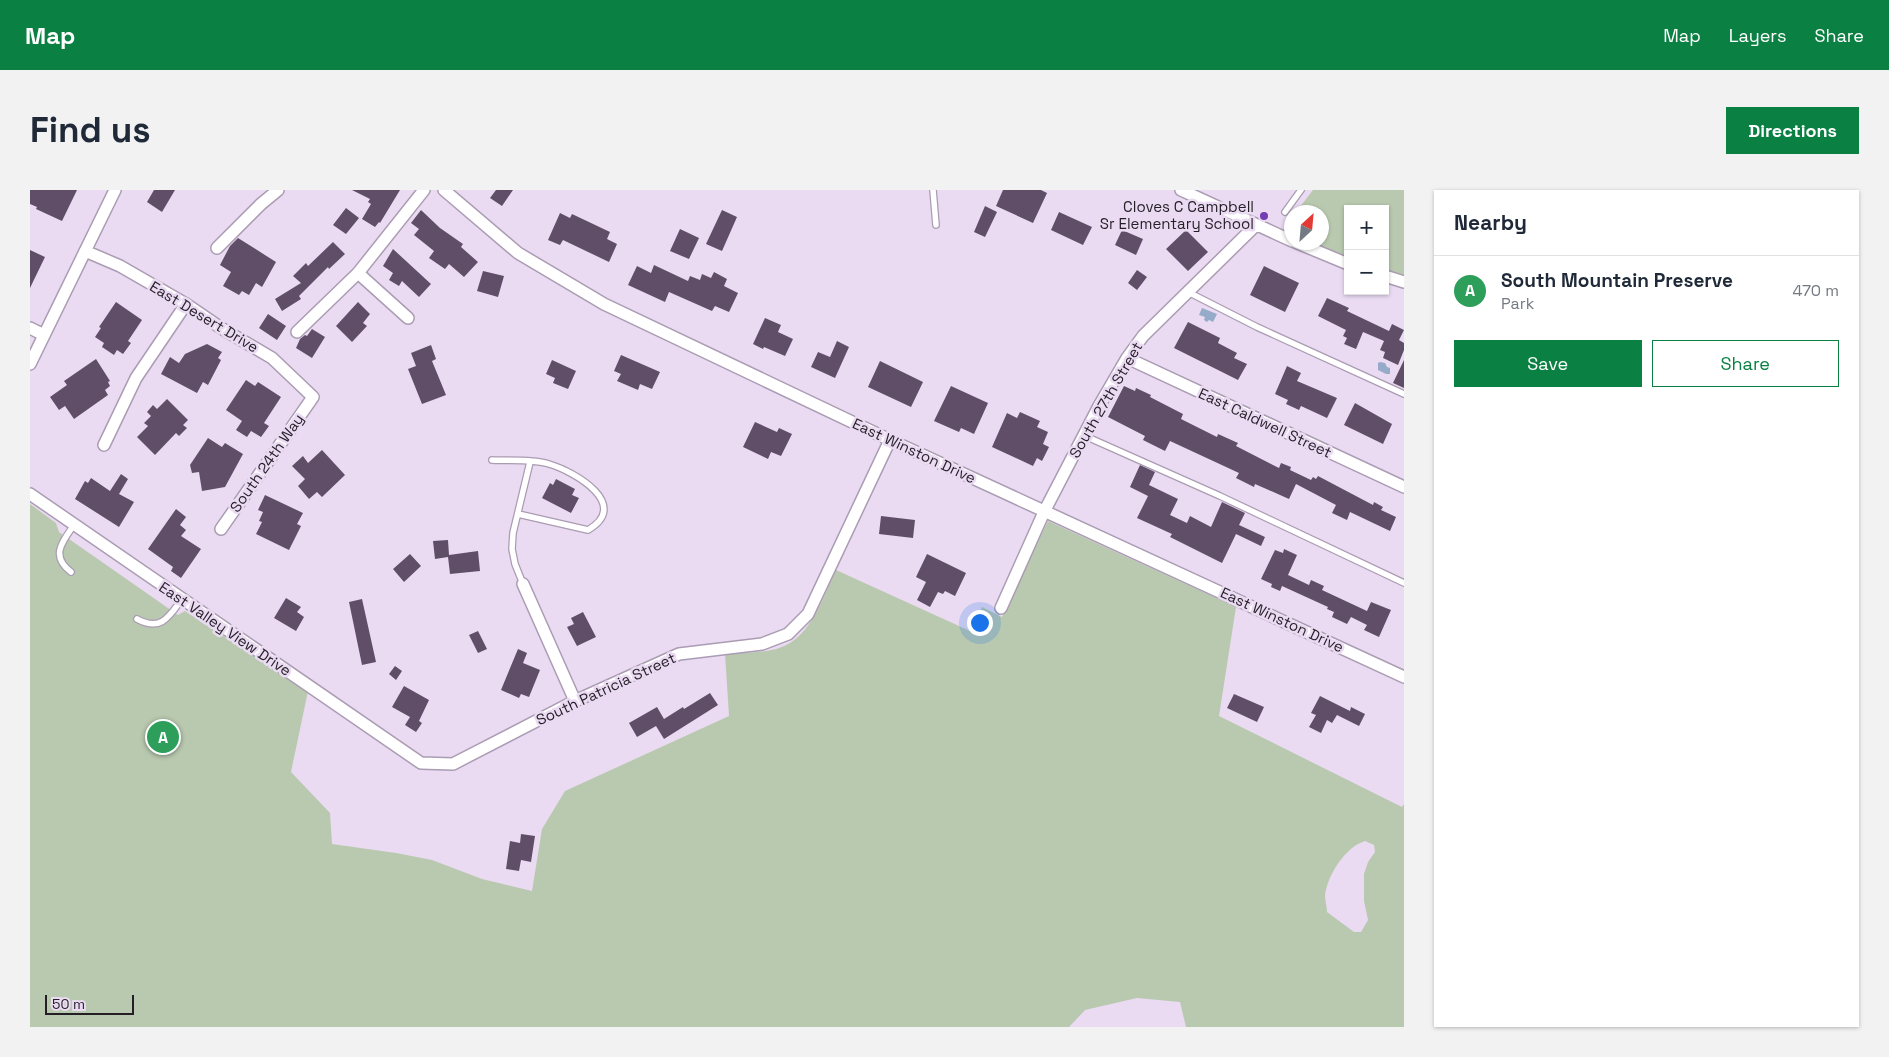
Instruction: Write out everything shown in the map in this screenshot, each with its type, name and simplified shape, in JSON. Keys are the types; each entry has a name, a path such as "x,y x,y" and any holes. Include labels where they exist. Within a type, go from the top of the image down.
{"street":[{"path":"30,364 115,190"},
{"path":"217,248 261,204 278,190"},
{"path":"297,332 358,273 424,190"},
{"name":"East Winston Drive","path":"444,190 518,253 604,304 1044,512 1254,607 1404,678"},
{"path":"1181,190 1284,237"},
{"name":"South 27th Street","path":"1001,608 1044,512 1099,406 1127,358 1143,336 1256,225"},
{"path":"1314,250 1344,262"},
{"name":"East Desert Drive","path":"85,251 120,266 186,304 221,328 272,358 313,397"},
{"path":"358,273 408,318"},
{"path":"1389,277 1404,282"},
{"path":"104,445 136,378 186,304"},
{"path":"30,328 44,335"},
{"name":"East Caldwell Street","path":"1127,358 1404,487"},
{"name":"South 24th Way","path":"221,529 313,397"},
{"name":"South Patricia Street","path":"421,763 453,764 575,701 679,654 762,644 788,634 808,614 890,440"},
{"name":"East Valley View Drive","path":"30,494 421,763"},
{"path":"523,584 575,701"}],"lane":[{"path":"933,190 936,225"},
{"path":"1290,205 1302,190"},
{"path":"1188,292 1257,327 1404,394"},
{"path":"1085,436 1220,496 1404,583"},
{"path":"492,460 548,463 569,472 591,486 604,502 604,515 597,525 588,530 518,514"},
{"path":"523,584 515,564 512,549 513,533 530,462"},
{"path":"71,572 62,563 59,550 61,543 74,525"},
{"path":"137,619 146,624 159,624 168,618 182,599"}],"green space":[{"path":"1313,190 1404,190 1404,282 1389,277 1389,205 1344,205 1344,262 1313,250 1329,250 1329,205 1301,205"},
{"path":"30,504 56,523 59,532 178,615 185,611 308,691 291,772 330,813 332,844 432,860 482,879 532,891 542,829 565,791 729,716 725,654 767,651 790,643 800,635 815,615 836,570 970,631 982,607 1002,617 1048,521 1236,607 1219,716 1402,807 1404,804 1404,1027 1186,1027 1180,1002 1137,998 1085,1010 1069,1027 30,1027","holes":["1365,841 1374,845 1375,852 1368,862 1364,874 1364,901 1368,920 1361,932 1354,932 1327,912 1326,888 1338,863 1351,849"]}],"water":[{"path":"1202,308 1217,314 1213,322 1209,320 1207,322 1204,320 1205,317 1199,315"},
{"path":"1378,363 1385,363 1390,368 1390,374 1378,370"}],"building":[{"path":"30,190 77,190 62,221 36,209 37,207 30,204"},
{"path":"154,190 175,190 162,212 147,202"},
{"path":"352,190 400,190 380,223 375,227 362,219 371,204 368,202 370,199"},
{"path":"496,190 513,190 502,206 490,198"},
{"path":"1003,190 1041,190 1047,193 1033,223 996,206"},
{"path":"985,206 997,212 985,237 974,232"},
{"path":"346,208 359,218 346,234 333,225"},
{"path":"421,210 440,228 463,244 461,247 478,262 464,277 449,264 445,269 429,258 434,251 414,235 419,229 411,223"},
{"path":"722,210 737,217 722,251 706,244"},
{"path":"1059,212 1092,227 1083,245 1051,230"},
{"path":"560,213 570,218 572,214 610,232 607,239 617,244 609,262 563,240 560,245 548,240"},
{"path":"680,229 699,238 689,259 670,251"},
{"path":"1122,230 1143,239 1136,255 1115,245"},
{"path":"1186,230 1208,252 1188,271 1166,249"},
{"path":"238,238 276,262 262,287 256,283 249,295 242,291 239,295 223,286 231,272 220,265 230,246"},
{"path":"333,242 345,254 329,269 328,267 299,296 301,299 282,311 275,299 301,283 293,276 306,263 308,266"},
{"path":"393,249 431,284 419,297 402,281 399,286 389,280 393,273 383,266"},
{"path":"30,250 45,257 30,288"},
{"path":"654,265 688,281 690,276 700,280 702,274 711,278 714,272 727,279 724,286 738,293 729,312 715,306 712,311 669,292 665,302 628,285 637,266 651,273"},
{"path":"1264,266 1299,283 1285,312 1250,295"},
{"path":"1137,270 1147,277 1137,290 1128,283"},
{"path":"483,271 504,276 498,297 477,291"},
{"path":"1327,298 1349,308 1347,311 1389,331 1392,324 1404,330 1399,340 1404,343 1404,350 1398,365 1383,358 1385,352 1380,350 1384,341 1363,332 1356,349 1344,344 1347,338 1343,336 1346,330 1318,316"},
{"path":"116,302 142,320 128,341 131,343 123,354 117,350 114,355 102,347 104,343 95,337 101,328 99,327"},
{"path":"358,302 370,314 363,323 367,326 352,342 336,326"},
{"path":"268,314 286,326 277,340 259,328"},
{"path":"765,318 781,325 778,332 793,339 785,356 753,344"},
{"path":"1188,322 1220,338 1218,343 1237,353 1234,358 1247,364 1238,380 1174,348"},
{"path":"312,329 325,337 312,358 296,348 300,339 305,335 307,336"},
{"path":"837,341 849,347 835,378 811,367 818,352 830,357"},
{"path":"207,344 222,352 218,358 221,360 208,385 203,382 197,393 161,374 170,357 179,363 185,354"},
{"path":"431,345 436,359 432,361 446,395 422,404 408,369 416,366 411,353"},
{"path":"621,355 660,372 652,389 640,384 638,390 617,381 621,374 614,371"},
{"path":"96,359 110,381 108,382 110,386 105,390 108,395 74,419 65,406 59,410 50,397 67,385 64,381"},
{"path":"552,360 576,371 568,389 553,383 555,378 546,374"},
{"path":"1404,360 1404,388 1393,383"},
{"path":"880,361 923,382 911,407 868,387"},
{"path":"1287,366 1301,373 1297,381 1337,398 1327,418 1301,406 1299,410 1286,404 1288,400 1275,394"},
{"path":"246,380 255,386 258,382 281,397 264,423 269,426 261,437 251,431 247,437 236,430 242,421 226,410"},
{"path":"951,386 988,403 974,434 961,428 959,432 934,421"},
{"path":"1124,386 1135,391 1136,388 1151,395 1150,397 1183,414 1181,419 1217,437 1218,434 1238,443 1236,446 1279,468 1281,463 1291,467 1290,470 1311,480 1313,477 1316,479 1318,476 1373,505 1374,502 1383,507 1381,510 1396,517 1390,531 1350,512 1347,520 1332,513 1336,505 1296,484 1289,499 1255,484 1254,487 1236,478 1239,473 1170,441 1165,451 1143,440 1145,436 1108,417"},
{"path":"167,399 188,420 183,425 187,428 179,436 176,433 155,455 137,437 148,426 144,423 151,416 147,412 153,405 157,409"},
{"path":"1355,403 1392,424 1383,444 1344,425"},
{"path":"1020,412 1040,421 1037,427 1048,432 1043,444 1049,447 1042,461 1037,458 1033,466 992,447 1007,413 1017,418"},
{"path":"755,422 777,432 779,428 792,434 781,456 771,452 768,459 743,447"},
{"path":"208,438 222,447 225,443 243,454 225,487 202,491 199,472 192,473 190,465"},
{"path":"322,450 345,475 322,497 317,492 309,499 298,486 305,479 292,466 303,456 308,463"},
{"path":"1140,465 1155,472 1149,485 1178,499 1170,515 1187,523 1190,516 1211,527 1222,502 1245,513 1239,525 1265,537 1261,546 1236,534 1222,563 1170,537 1172,534 1137,518 1148,496 1130,487"},
{"path":"121,474 128,479 119,494 134,502 119,527 75,499 85,481 88,483 91,478 110,491"},
{"path":"556,479 575,489 572,495 579,498 571,513 542,498 550,483 553,485"},
{"path":"265,495 303,513 297,524 301,526 289,550 256,534 262,522 259,521 263,512 258,510"},
{"path":"176,509 186,517 180,525 186,530 181,536 201,549 181,578 171,571 173,567 148,549"},
{"path":"881,516 915,520 913,538 879,534"},
{"path":"448,540 449,555 478,551 480,571 450,574 448,557 435,559 433,541"},
{"path":"1284,549 1297,555 1288,575 1309,585 1311,580 1324,586 1322,590 1367,611 1371,602 1391,610 1379,637 1364,630 1367,625 1351,617 1347,624 1332,617 1334,612 1327,609 1328,607 1282,586 1280,591 1271,587 1272,584 1261,579 1275,550 1283,553"},
{"path":"410,554 421,566 404,582 393,569"},
{"path":"927,554 966,573 955,596 945,591 943,594 938,592 930,607 917,600 926,582 916,577"},
{"path":"286,598 301,607 297,612 304,617 296,631 274,618"},
{"path":"362,599 376,662 362,665 349,602"},
{"path":"583,612 596,637 577,646 567,627 574,624 571,618"},
{"path":"478,631 487,649 478,653 469,635"},
{"path":"518,649 527,653 523,663 540,670 529,697 521,694 519,698 501,690"},
{"path":"395,666 402,671 396,680 389,674"},
{"path":"404,686 429,700 419,721 422,723 416,732 405,725 410,717 392,707"},
{"path":"710,693 718,705 664,739 656,726 637,737 629,723 657,707 664,719"},
{"path":"1234,694 1264,707 1257,722 1227,708"},
{"path":"1320,696 1350,711 1351,707 1365,714 1359,726 1337,715 1332,723 1327,720 1321,733 1309,727 1316,715 1311,713"},
{"path":"521,834 535,836 531,862 521,860 519,871 506,869 510,841 520,843"}],"place":[{"name":"Cloves C Campbell Sr Elementary School","path":"1264,216"},
{"name":"South Mountain Preserve","path":"163,737"}]}
